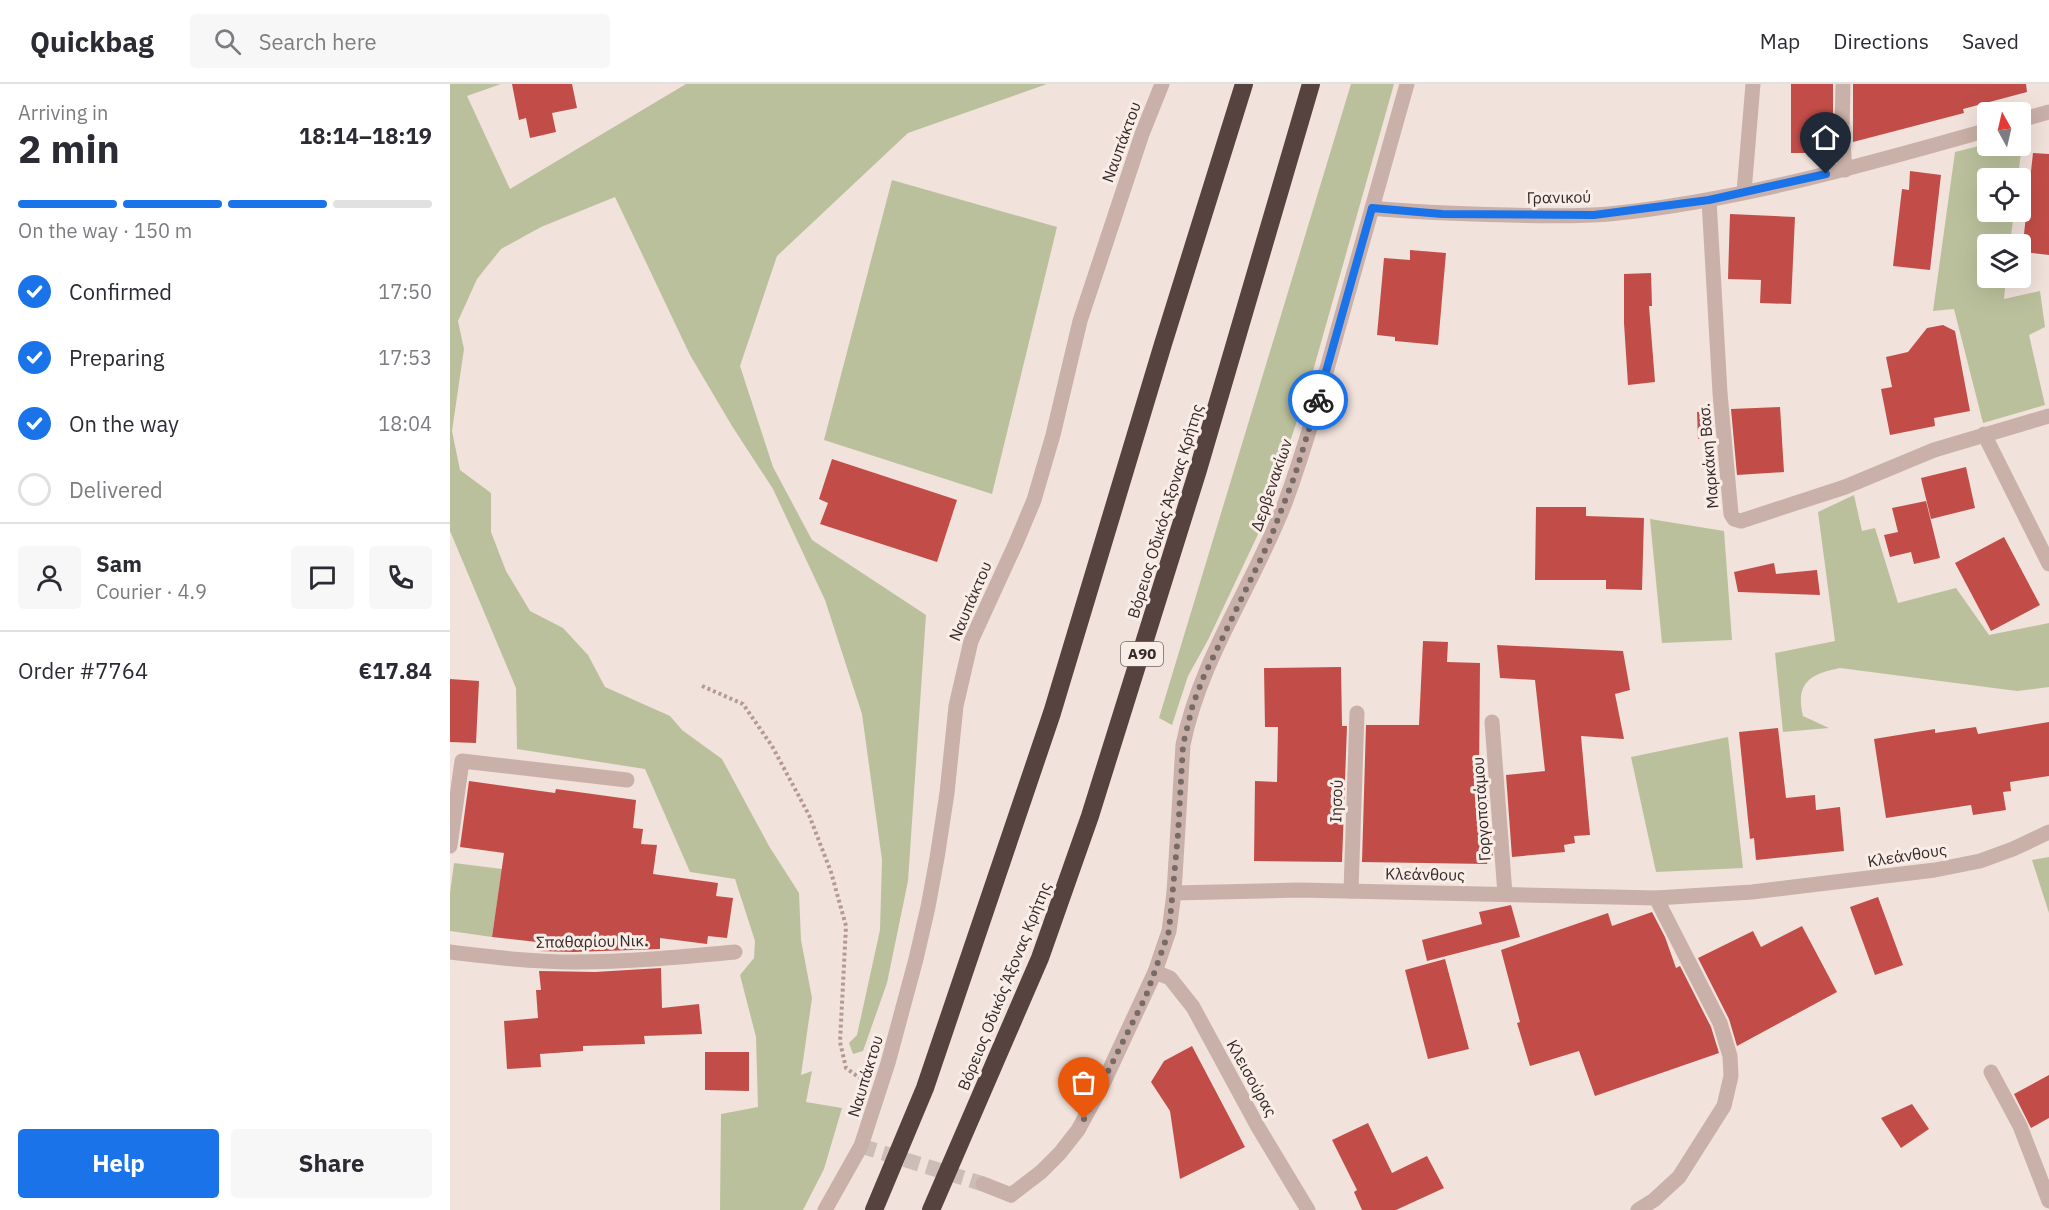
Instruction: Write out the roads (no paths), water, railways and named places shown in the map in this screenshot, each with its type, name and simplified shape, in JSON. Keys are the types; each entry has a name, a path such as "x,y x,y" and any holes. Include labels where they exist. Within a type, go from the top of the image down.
{"highway":[{"path":"874,1210 925,1088 1052,713 1244,84"},
{"name":"Βόρειος Οδικός Άξονας Κρήτης","path":"931,1210 1040,958 1090,816 1146,641 1311,84"}],"street":[{"name":"Ναυπάκτου","path":"825,1210 861,1146 881,1087 928,907 947,793 953,725 971,641 1034,500 1053,435 1080,321 1142,134 1162,84"},
{"name":"Δερβενακίων","path":"1174,893 1186,727 1204,676 1269,542 1291,484 1321,390 1407,84"},
{"path":"1744,192 1753,84"},
{"path":"1843,84 1842,130 1845,170"},
{"path":"2031,117 2049,112"},
{"name":"Γρανικού","path":"1372,208 1442,214 1579,216 1647,209 1709,200 1845,170 1977,133"},
{"name":"Μαρκάκη Βασ.","path":"1709,200 1720,393 1731,514 1734,519 1741,522 1845,487 1913,458 1984,434 2049,416"},
{"path":"1984,434 2049,564"},
{"name":"Ιησού","path":"1351,891 1357,713"},
{"name":"Γοργοποτάμου","path":"1492,722 1505,894"},
{"path":"450,846 456,760 627,780"},
{"name":"Κλεάνθους","path":"1174,893 1351,891 1656,898 1752,892 1935,870 1980,861 2049,832"},
{"path":"983,1184 1013,1203 1050,1164 1077,1130 1102,1086 1155,972 1169,931 1174,893"},
{"path":"1638,1210 1654,1200 1679,1177 1724,1106 1731,1076 1730,1056 1720,1023 1656,898"},
{"name":"Σπαθαρίου Νικ.","path":"450,952 506,959 572,962 644,960 735,952"},
{"name":"Κλεισούρας","path":"1155,972 1170,978 1193,1007 1237,1091 1308,1210"},
{"path":"1991,1072 2020,1126 2049,1201"}],"tunnel":[{"path":"861,1146 983,1184"}]}
